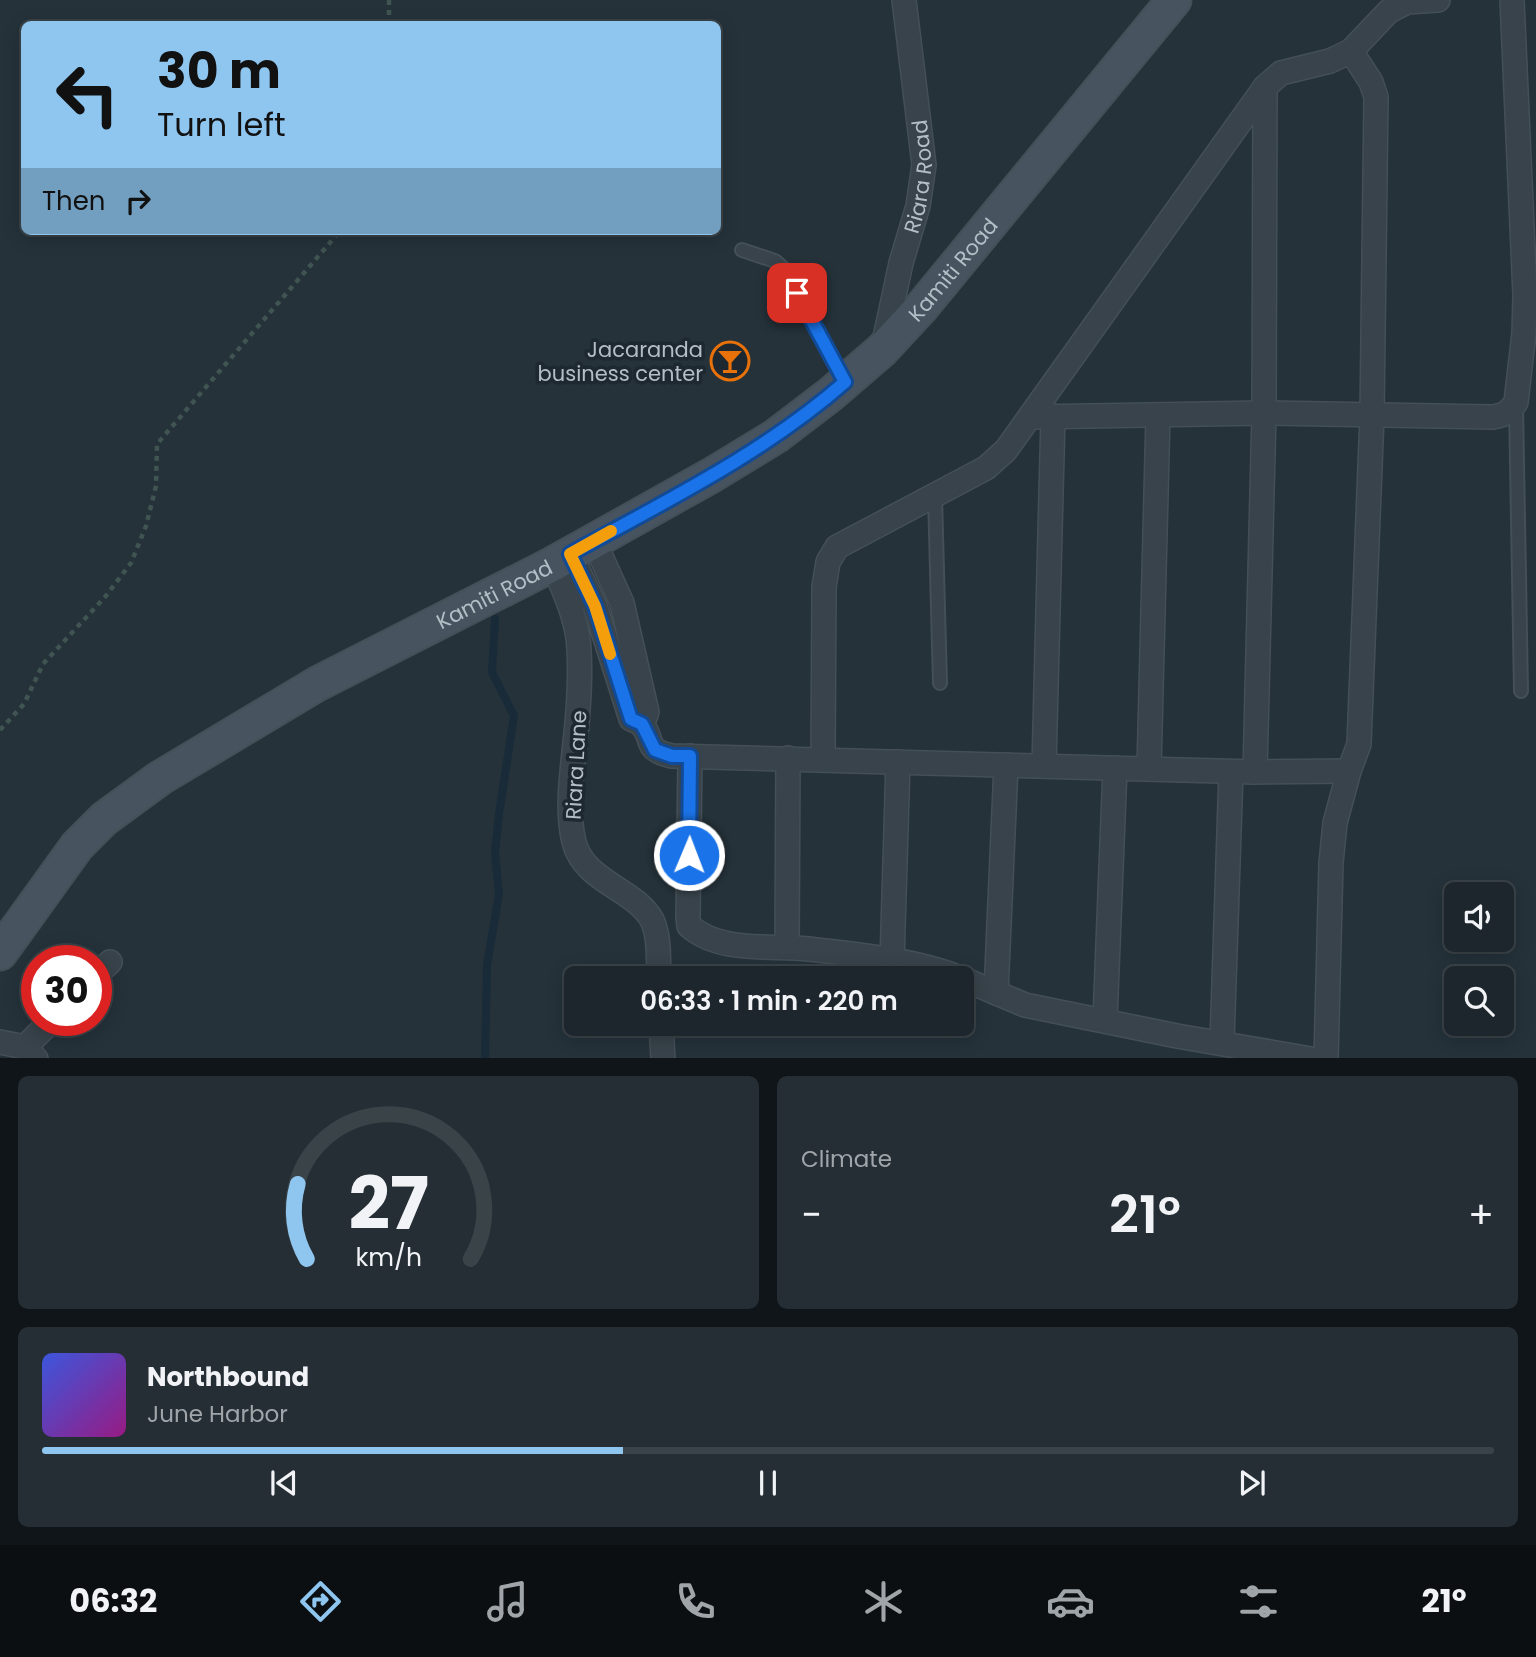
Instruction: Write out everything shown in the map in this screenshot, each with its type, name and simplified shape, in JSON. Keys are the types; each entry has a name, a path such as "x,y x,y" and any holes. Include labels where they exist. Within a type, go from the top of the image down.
{"main road":[{"name":"Kamiti Road","path":"0,953 77,846 104,819 160,778 317,684 572,553 776,436 845,382 882,350 921,308 1174,0"}],"street":[{"name":"Riara Road","path":"882,350 901,263 918,206 924,165 904,0"},
{"path":"822,759 824,587 828,562 837,547 986,468 1042,417 1265,87 1281,73 1330,61 1351,51 1389,11 1407,2 1437,0"},
{"path":"1042,417 1264,413 1493,417 1504,415 1511,410 1516,402 1530,298 1512,0"},
{"path":"1326,1058 1331,863 1335,823 1359,744 1372,416 1376,97 1371,82 1351,51"},
{"path":"1255,772 1264,413 1265,87"},
{"path":"1149,769 1158,415"},
{"path":"1042,417 1044,766"},
{"path":"572,553 595,606 631,719 642,724 655,750 672,756 1231,772 1349,771"},
{"name":"Riara Lane","path":"572,553 579,648 578,718 570,795 574,842 581,859 593,872 644,910 651,919 655,930 658,966"},
{"path":"690,756 689,926 719,942 787,947 912,966"},
{"path":"787,947 788,758"},
{"path":"892,961 898,762"},
{"path":"996,993 1006,765"},
{"path":"1105,1020 1115,768"},
{"path":"1222,1042 1231,772"},
{"path":"974,984 1025,1004 1177,1036 1306,1058"},
{"path":"0,1042 30,1053 41,1036"},
{"path":"662,1036 663,1058"}],"lane":[{"path":"742,250 775,261 785,270 845,382"},
{"path":"1516,402 1521,691"},
{"path":"935,496 940,683"}],"path":[{"path":"389,0 389,21"},
{"path":"0,730 24,704 43,664 105,597 131,563 146,526 156,486 157,444 337,235"}],"waterway":[{"path":"485,1058 487,965 499,894 495,853 514,716 492,672 495,619"}],"slow traffic":[{"path":"610,654 595,606 570,554 611,531"}],"place":[{"name":"Jacaranda business center","path":"730,361"}],"route":[{"path":"689,855 690,756 672,756 655,750 642,724 631,719 595,606 570,554 776,436 845,382 797,293"}]}
